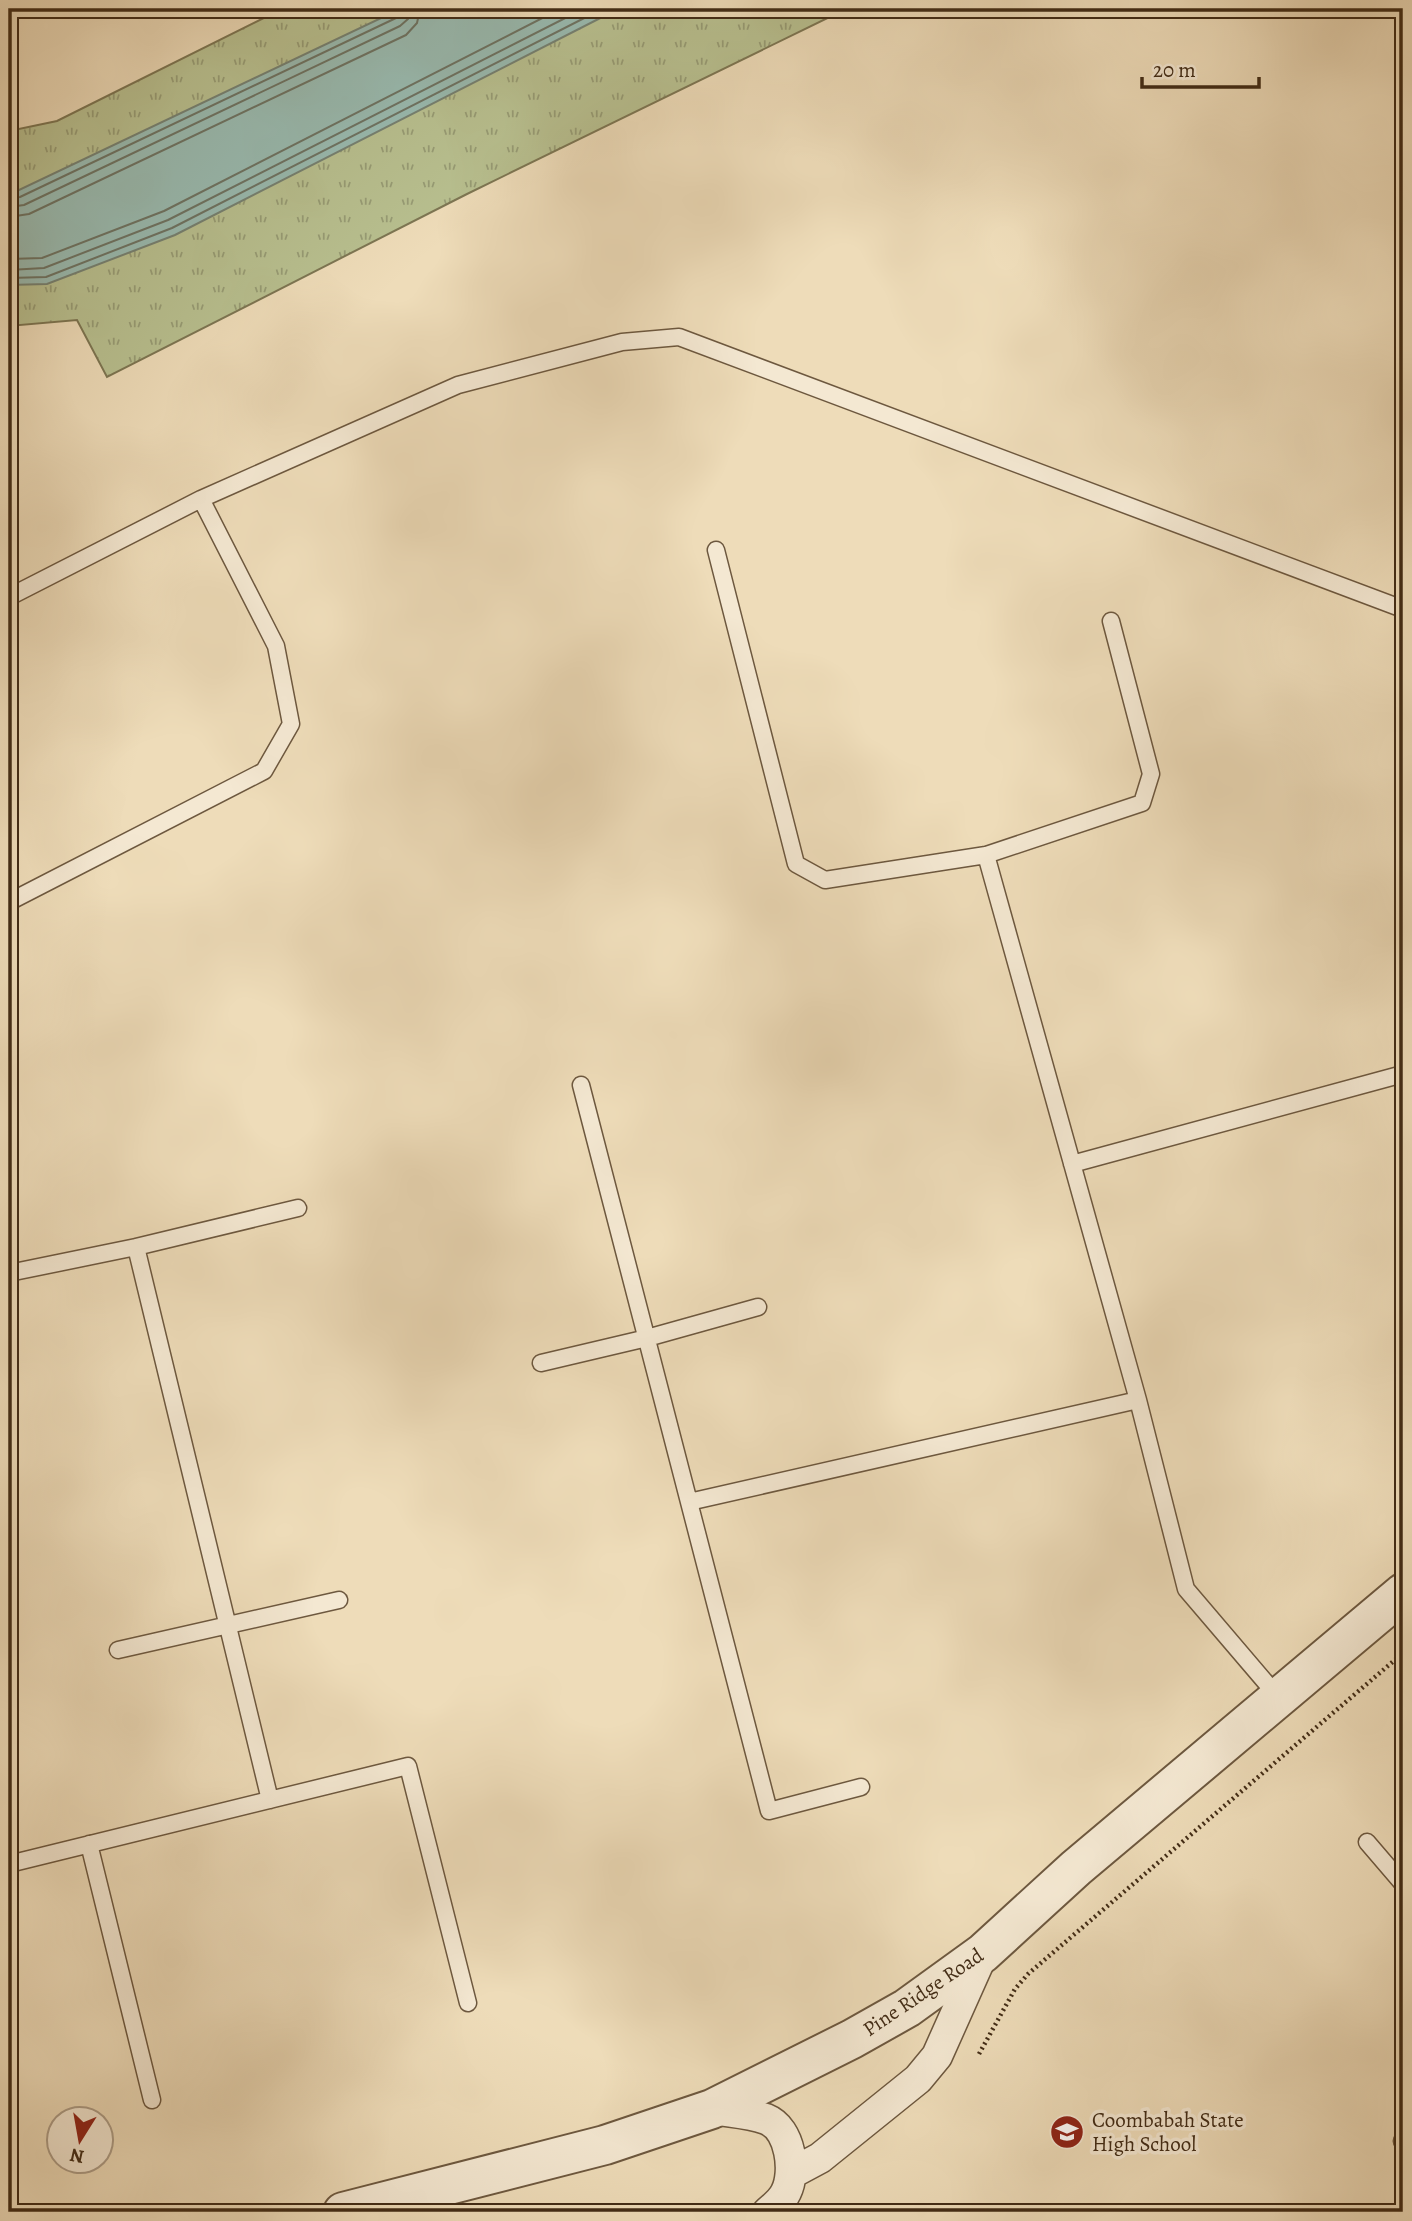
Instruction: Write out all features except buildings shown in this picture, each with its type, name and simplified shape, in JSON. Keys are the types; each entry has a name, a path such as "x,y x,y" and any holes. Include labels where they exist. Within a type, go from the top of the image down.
{"street":[{"name":"Pine Ridge Road","path":"343,2212 605,2145 712,2109 852,2039 907,2008 983,1953 1076,1868 1403,1594"},
{"path":"783,2198 820,2158 918,2079 937,2056 983,1953"},
{"path":"712,2109 769,2120 781,2133 788,2149 783,2198"}],"lane":[{"path":"9,597 201,499 458,385 622,342 679,337 1403,609"},
{"path":"9,902 264,771 291,724 276,646 201,499"},
{"path":"716,550 796,864 825,880 986,855 1142,803 1151,774 1111,621"},
{"path":"986,855 1138,1400 1185,1589 1280,1699"},
{"path":"1072,1164 1403,1074"},
{"path":"581,1085 769,1811 861,1787"},
{"path":"9,1273 136,1247 298,1208"},
{"path":"136,1247 271,1800"},
{"path":"541,1363 758,1307"},
{"path":"689,1502 1138,1400"},
{"path":"118,1650 339,1600"},
{"path":"9,1864 408,1766 468,2003"},
{"path":"1367,1842 1403,1884"},
{"path":"89,1844 152,2100"}],"path":[{"path":"972,2064 987,2043 1015,1989 1028,1974 1403,1653"}],"green space":[{"path":"282,9 846,9 467,194 107,377 77,320 9,326 9,131 57,121"}],"water":[{"path":"400,9 618,9 175,235 47,284 9,285 9,191 17,191"}],"place":[{"name":"Coombabah State High School","path":"1067,2132"}]}
